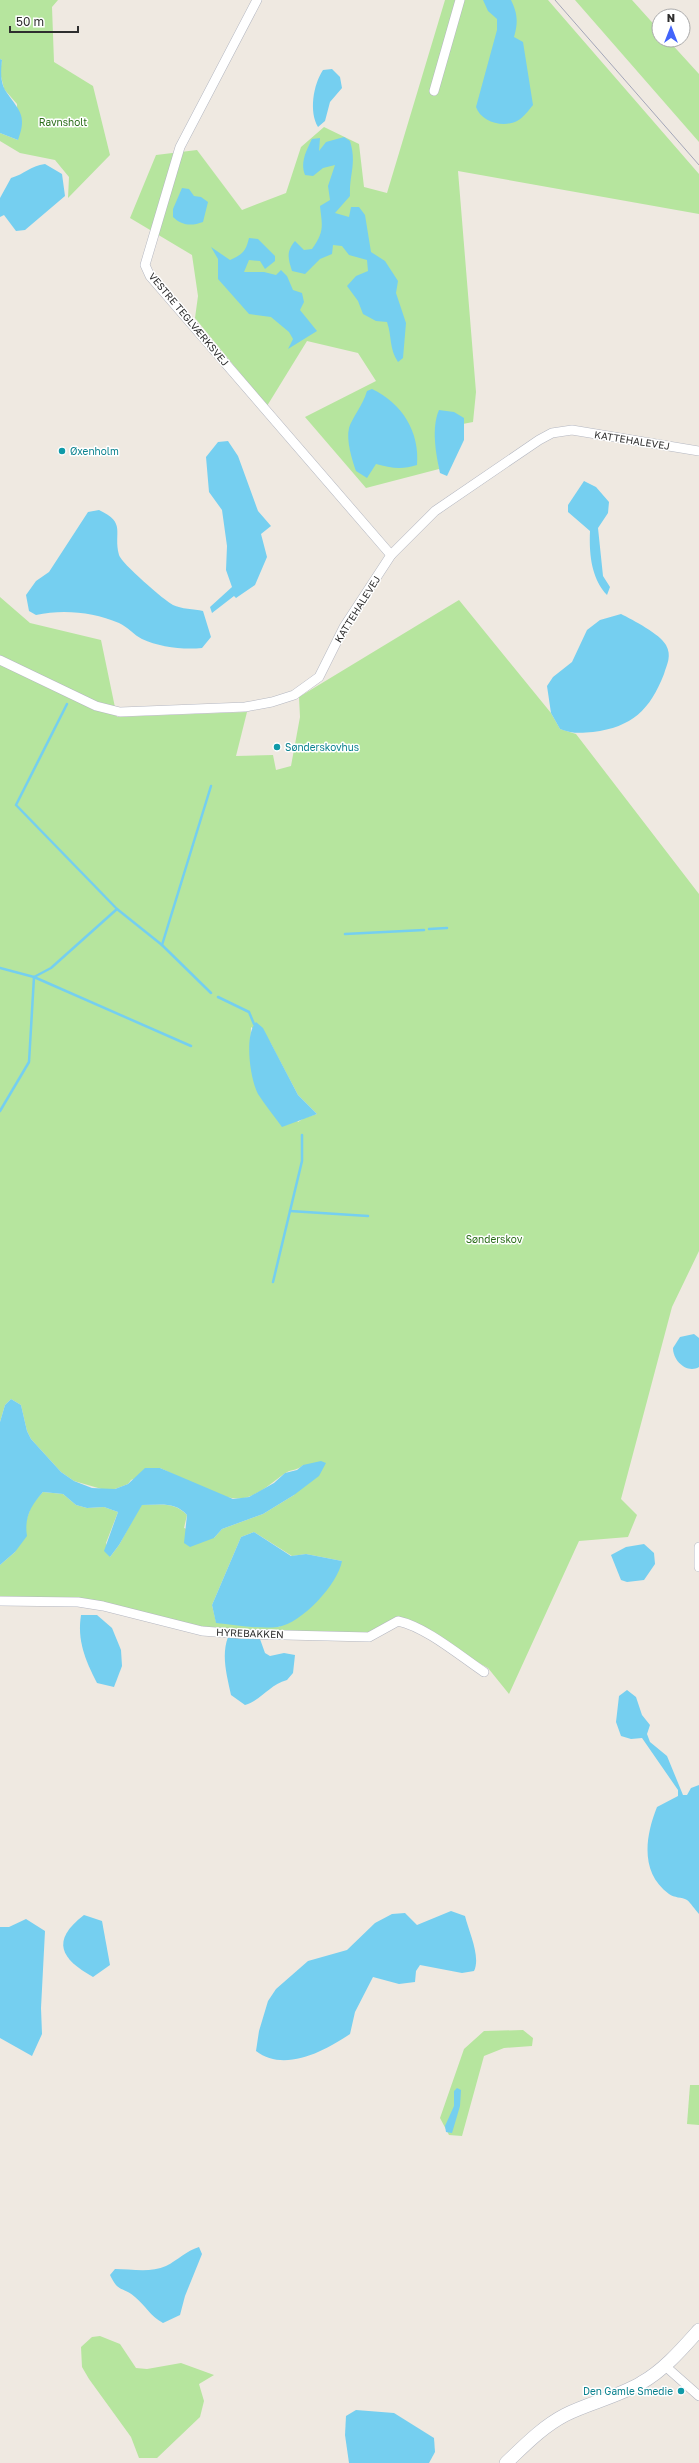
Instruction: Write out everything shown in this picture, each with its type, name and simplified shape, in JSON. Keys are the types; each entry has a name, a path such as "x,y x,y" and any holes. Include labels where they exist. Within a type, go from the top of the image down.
{"street":[{"name":"VESTRE TEGLVÆRKSVEJ","path":"257,0 180,147 145,264 150,276 391,555"},
{"path":"434,91 460,0"},
{"name":"KATTEHALEVEJ","path":"0,660 96,706 120,712 245,707 272,702 294,695 319,677 344,627 391,555 435,511 552,433 572,430 699,451"},
{"path":"699,1547 699,1567"},
{"name":"HYREBAKKEN","path":"0,1601 78,1602 103,1606 202,1631 242,1634 369,1637 398,1621 408,1623 424,1632 484,1672"},
{"path":"506,2463 550,2424 579,2409 623,2393 642,2383 664,2365 699,2330"},
{"path":"664,2365 699,2396"}],"green space":[{"name":"Ravnsholt","path":"0,0 58,0 52,7 54,62 93,86 110,155 68,198 69,177 55,160 20,153 0,141 0,133 18,140 17,104 4,89 0,72 2,60 0,59"},
{"path":"445,0 548,0 699,174 699,214 458,171 476,392 473,422 437,429 439,469 366,488 305,417 376,381 358,353 307,341 267,406 195,318 198,296 192,255 130,218 156,155 197,150 242,210 286,193 301,147 324,127 359,144 364,187 387,193"},
{"path":"575,0 632,0 651,21 651,48 675,48 699,74 699,142"},
{"name":"Sønderskov","path":"0,597 30,623 101,640 117,717 247,712 236,756 273,755 276,770 291,766 300,717 299,697 459,600 551,713 560,729 576,734 699,894 699,1251 672,1307 621,1499 637,1515 628,1537 579,1541 509,1694 488,1668 398,1619 365,1635 230,1631 192,1626 116,1607 0,1598 0,1565 15,1552 32,1504 43,1492 63,1494 76,1505 87,1508 104,1507 118,1512 106,1543 110,1557 119,1545 141,1505 160,1504 177,1508 187,1515 184,1528 214,1538 222,1529 263,1514 294,1495 303,1465 286,1472 267,1487 248,1497 227,1497 216,1494 160,1468 131,1480 128,1484 115,1489 105,1490 74,1481 61,1472 31,1439 27,1431 21,1405 11,1399 5,1405 0,1422","holes":["251,1027 270,1042 298,1095 317,1114 304,1118 298,1122 250,1056","254,1532 292,1556 306,1554 342,1561 279,1627 216,1622 212,1605 241,1537"]},
{"path":"523,2030 533,2038 532,2046 504,2048 484,2056 462,2136 449,2135 440,2118 464,2049 484,2031"},
{"path":"690,2085 699,2085 699,2125 687,2124"},
{"path":"100,2336 120,2344 136,2368 147,2369 181,2363 214,2375 199,2384 204,2401 200,2417 157,2458 139,2458 131,2437 82,2367 81,2347 92,2337"}],"water":[{"path":"483,0 511,0 517,18 514,37 523,42 533,105 522,118 511,123 499,124 487,120 476,107 497,30 497,19 488,11"},
{"path":"0,59 2,60 1,75 3,86 22,118 21,131 18,140 0,133"},
{"path":"332,69 340,77 342,88 330,102 325,121 318,127 315,121 313,98 317,83 323,70"},
{"path":"344,137 350,141 353,156 350,196 335,213 349,217 351,207 359,207 365,215 371,252 385,261 398,281 396,293 406,323 403,358 398,362 393,352 387,322 376,321 363,314 358,301 347,286 356,276 368,271 367,260 349,255 342,246 333,245 332,254 320,259 305,274 292,271 289,252 295,241 304,250 312,249 319,237 322,228 320,206 330,200 328,186 335,165 323,168 313,176 305,175 303,166 304,157 312,139 320,138 319,151 326,142"},
{"path":"45,164 62,174 65,196 25,230 16,231 4,215 0,217 0,198 11,178 35,166"},
{"path":"182,188 189,189 194,196 201,197 208,202 203,222 184,224 173,217 173,209"},
{"path":"249,238 258,239 275,256 275,261 265,269 260,261 249,260 244,272 264,272 276,275 281,270 287,276 293,290 302,293 304,302 300,310 317,331 288,349 293,339 289,332 271,317 249,314 218,279 218,259 211,247 230,260 243,252"},
{"path":"372,389 392,402 407,420 415,441 417,465 406,468 396,468 376,464 367,478 356,471 350,450 348,433 350,424 367,391"},
{"path":"439,410 454,412 464,418 464,440 447,476 440,473 436,450 435,425"},
{"path":"228,441 238,456 258,511 271,526 261,534 267,557 255,585 236,598 234,596 212,613 210,607 232,587 226,570 227,546 222,510 209,492 206,457 218,442"},
{"path":"584,481 596,487 609,502 608,513 598,528 603,576 610,587 607,595 597,581 594,573 590,548 590,531 568,512 568,505"},
{"path":"99,510 113,519 116,524 119,555 127,566 153,590 173,605 203,611 211,637 202,648 179,648 149,642 142,639 119,623 99,616 67,612 36,615 29,611 26,595 36,581 49,572 88,512"},
{"path":"621,614 658,636 666,645 669,653 668,660 659,687 646,707 638,715 619,726 607,730 584,733 564,731 560,729 551,713 547,686 553,677 572,662 587,630 600,620"},
{"path":"256,1022 263,1028 298,1095 317,1114 282,1127 258,1094 251,1068 249,1047 252,1028"},
{"path":"694,1334 699,1338 699,1367 690,1369 678,1362 673,1348 680,1337"},
{"path":"11,1399 21,1405 27,1431 31,1439 61,1472 74,1481 92,1488 115,1489 128,1484 145,1468 160,1468 233,1499 249,1497 274,1483 285,1473 297,1470 303,1465 321,1461 326,1463 319,1476 294,1495 263,1514 222,1529 214,1538 190,1547 184,1543 187,1515 172,1506 161,1504 142,1505 119,1545 110,1557 104,1551 118,1512 104,1507 87,1508 76,1505 63,1494 43,1492 29,1512 26,1529 27,1536 15,1552 0,1565 0,1422 5,1405"},
{"path":"254,1532 291,1556 306,1554 342,1561 339,1570 334,1580 318,1601 298,1618 287,1624 278,1627 263,1628 216,1623 212,1605 241,1537"},
{"path":"644,1544 654,1553 655,1564 644,1580 627,1582 621,1580 611,1555 626,1547"},
{"path":"81,1615 97,1615 112,1628 121,1650 122,1666 114,1687 97,1683 89,1666 81,1641"},
{"path":"228,1637 260,1639 265,1653 270,1656 284,1653 295,1655 293,1673 287,1680 275,1685 257,1699 245,1705 231,1695 226,1673 225,1659"},
{"path":"627,1690 636,1697 642,1715 650,1725 647,1734 650,1742 667,1756 683,1795 687,1795 691,1788 699,1785 699,1914 687,1900 669,1894 653,1876 649,1865 648,1842 657,1807 678,1796 678,1790 642,1738 631,1739 621,1736 616,1722 619,1696"},
{"path":"451,1911 465,1916 474,1944 476,1965 474,1971 462,1973 420,1965 416,1971 415,1982 399,1984 373,1977 355,2012 350,2034 340,2041 317,2053 291,2060 279,2060 267,2057 256,2051 259,2031 268,2001 276,1989 308,1961 347,1950 375,1923 392,1914 405,1913 417,1925"},
{"path":"84,1915 102,1921 110,1965 93,1977 73,1963 67,1956 64,1949 63,1941 67,1933 73,1924"},
{"path":"26,1919 45,1931 41,2008 42,2034 32,2056 0,2038 0,1927 9,1927"},
{"path":"457,2088 461,2090 460,2106 452,2133 446,2132 445,2126 454,2106 454,2091"},
{"path":"199,2247 202,2254 185,2296 180,2315 163,2323 154,2317 135,2297 116,2285 110,2275 115,2269 147,2270 160,2268 170,2264"},
{"path":"356,2410 394,2413 434,2438 435,2452 429,2463 349,2463 345,2435 346,2416"}],"waterway":[{"path":"67,704 16,805 117,909"},
{"path":"162,945 211,786"},
{"path":"0,1111 29,1062 34,977 51,968 117,909 162,945 211,993"},
{"path":"429,929 447,928"},
{"path":"345,934 424,930"},
{"path":"0,968 34,977 191,1046"},
{"path":"218,997 249,1012 254,1024"},
{"path":"273,1282 302,1161 302,1135"},
{"path":"290,1211 368,1216"}],"tram line":[{"path":"555,0 699,165"}],"place":[{"name":"Øxenholm","path":"62,451"},
{"name":"Sønderskovhus","path":"277,747"},
{"name":"Den Gamle Smedie","path":"681,2391"}]}
